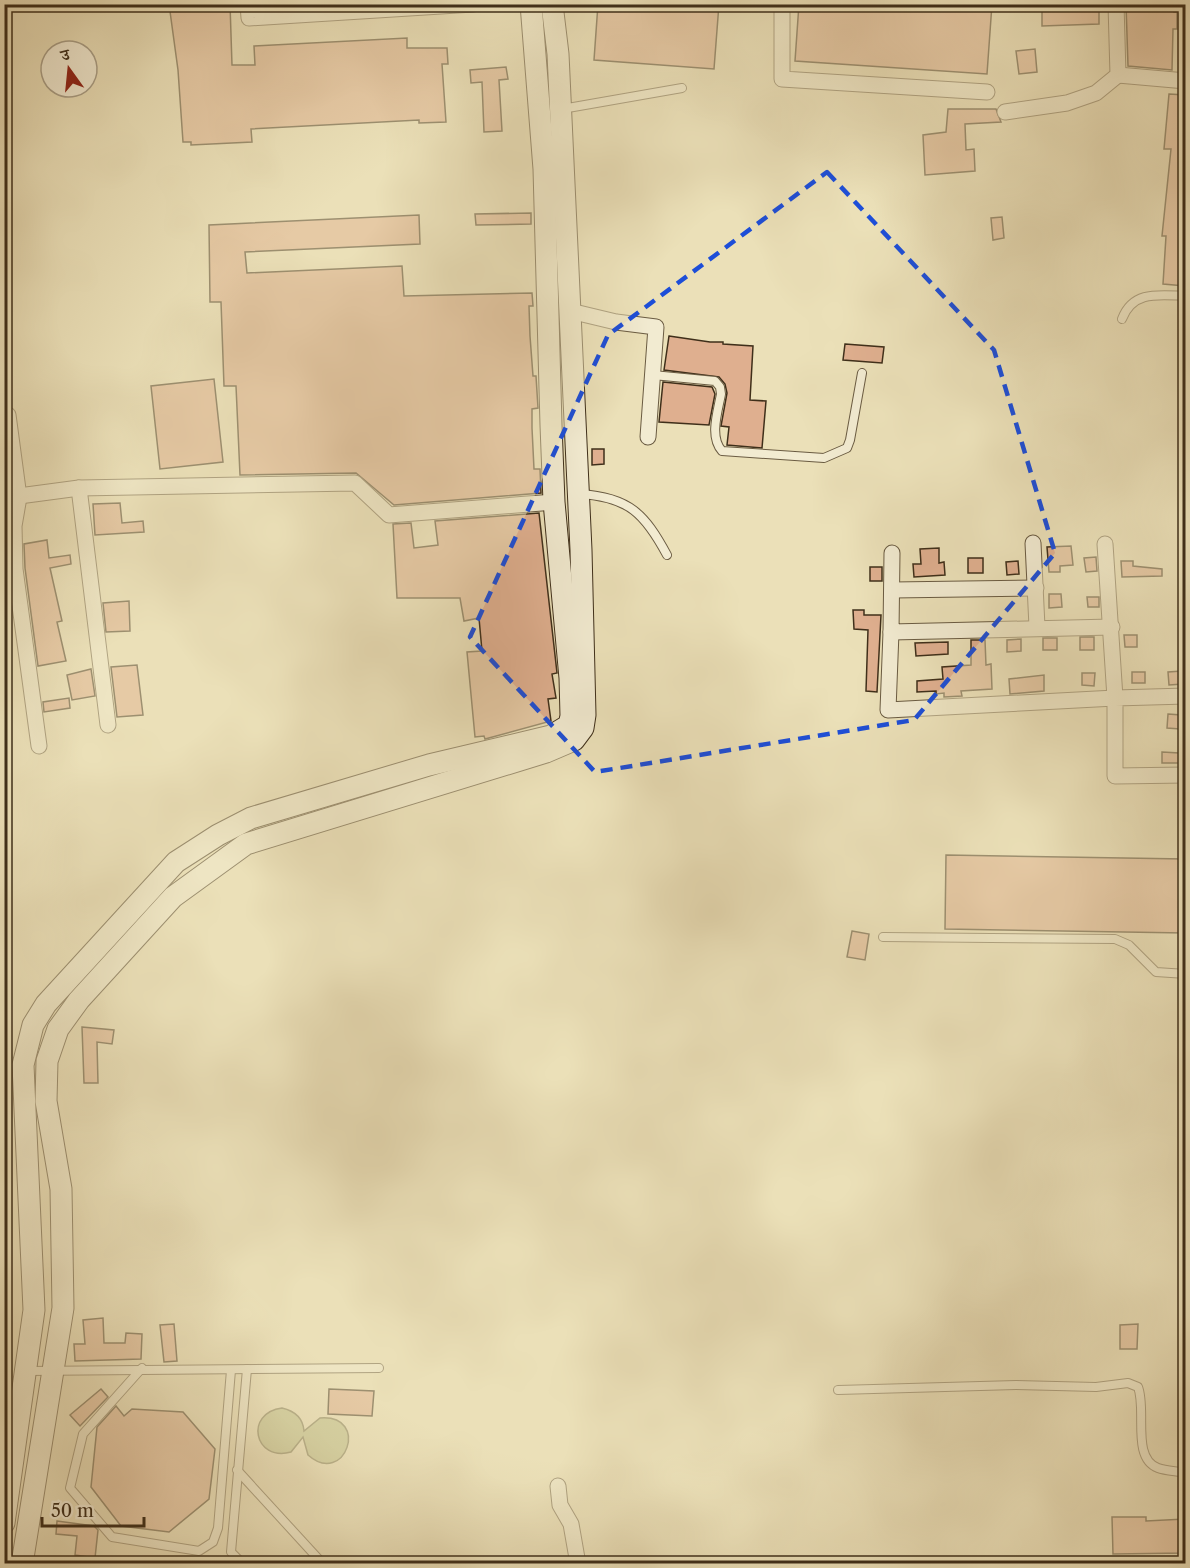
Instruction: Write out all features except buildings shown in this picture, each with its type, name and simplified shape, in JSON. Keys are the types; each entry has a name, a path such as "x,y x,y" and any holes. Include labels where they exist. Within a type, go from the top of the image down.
{"street":[{"path":"248,4 249,18 473,4"},
{"path":"4,1523 34,1310 23,1065 33,1025 46,1004 176,862 218,835 251,818 429,765 552,736 569,725 572,717 554,502 544,169 531,4"},
{"path":"22,1562 63,1308 61,1190 46,1101 47,1061 58,1029 79,1000 173,897 246,844 507,765 574,740 583,728 585,715 579,494 561,109 552,4"},
{"path":"782,4 782,79 987,92"},
{"path":"1116,4 1118,75"},
{"path":"1005,112 1067,103 1096,93 1118,75 1185,81"},
{"path":"570,311 616,322 656,327 648,437"},
{"path":"8,415 15,570 39,746"},
{"path":"551,425 575,424"},
{"path":"12,498 79,488 355,483 389,515 554,502"},
{"path":"79,488 108,725"},
{"path":"1033,543 1037,627"},
{"path":"1105,544 1112,627 1115,776 1185,775"},
{"path":"892,553 893,590 888,710 1185,696"},
{"path":"893,590 1036,588"},
{"path":"891,632 1112,627"},
{"path":"558,1486 560,1505 571,1524 578,1563"}],"lane":[{"path":"561,109 682,88"},
{"path":"1122,319 1132,301 1144,295 1185,296"},
{"path":"653,375 715,381 720,387 715,436 716,445 722,451 824,458 847,447 861,373"},
{"path":"579,494 614,499 631,507 652,528 667,555"},
{"path":"884,937 1115,939 1129,945 1156,972 1185,974"},
{"path":"142,1368 83,1434 70,1488 111,1538 200,1551 213,1542 218,1528 231,1370"},
{"path":"27,1371 142,1368 231,1370 379,1368"},
{"path":"243,1563 231,1552 247,1369"},
{"path":"838,1390 1016,1385 1096,1387 1128,1383 1138,1387 1142,1396 1143,1453 1147,1462 1159,1469 1185,1473"},
{"path":"237,1470 323,1563"},
{"path":"22,1562 55,1563"}],"highlighted area":[{"path":"827,172 994,350 1055,553 914,720 595,772 470,637 608,335"}],"green space":[{"path":"282,1408 298,1416 304,1431 320,1418 336,1420 345,1427 348,1437 347,1447 342,1457 333,1463 321,1463 308,1455 303,1437 291,1452 278,1453 269,1450 258,1436 258,1427 262,1418"}]}
